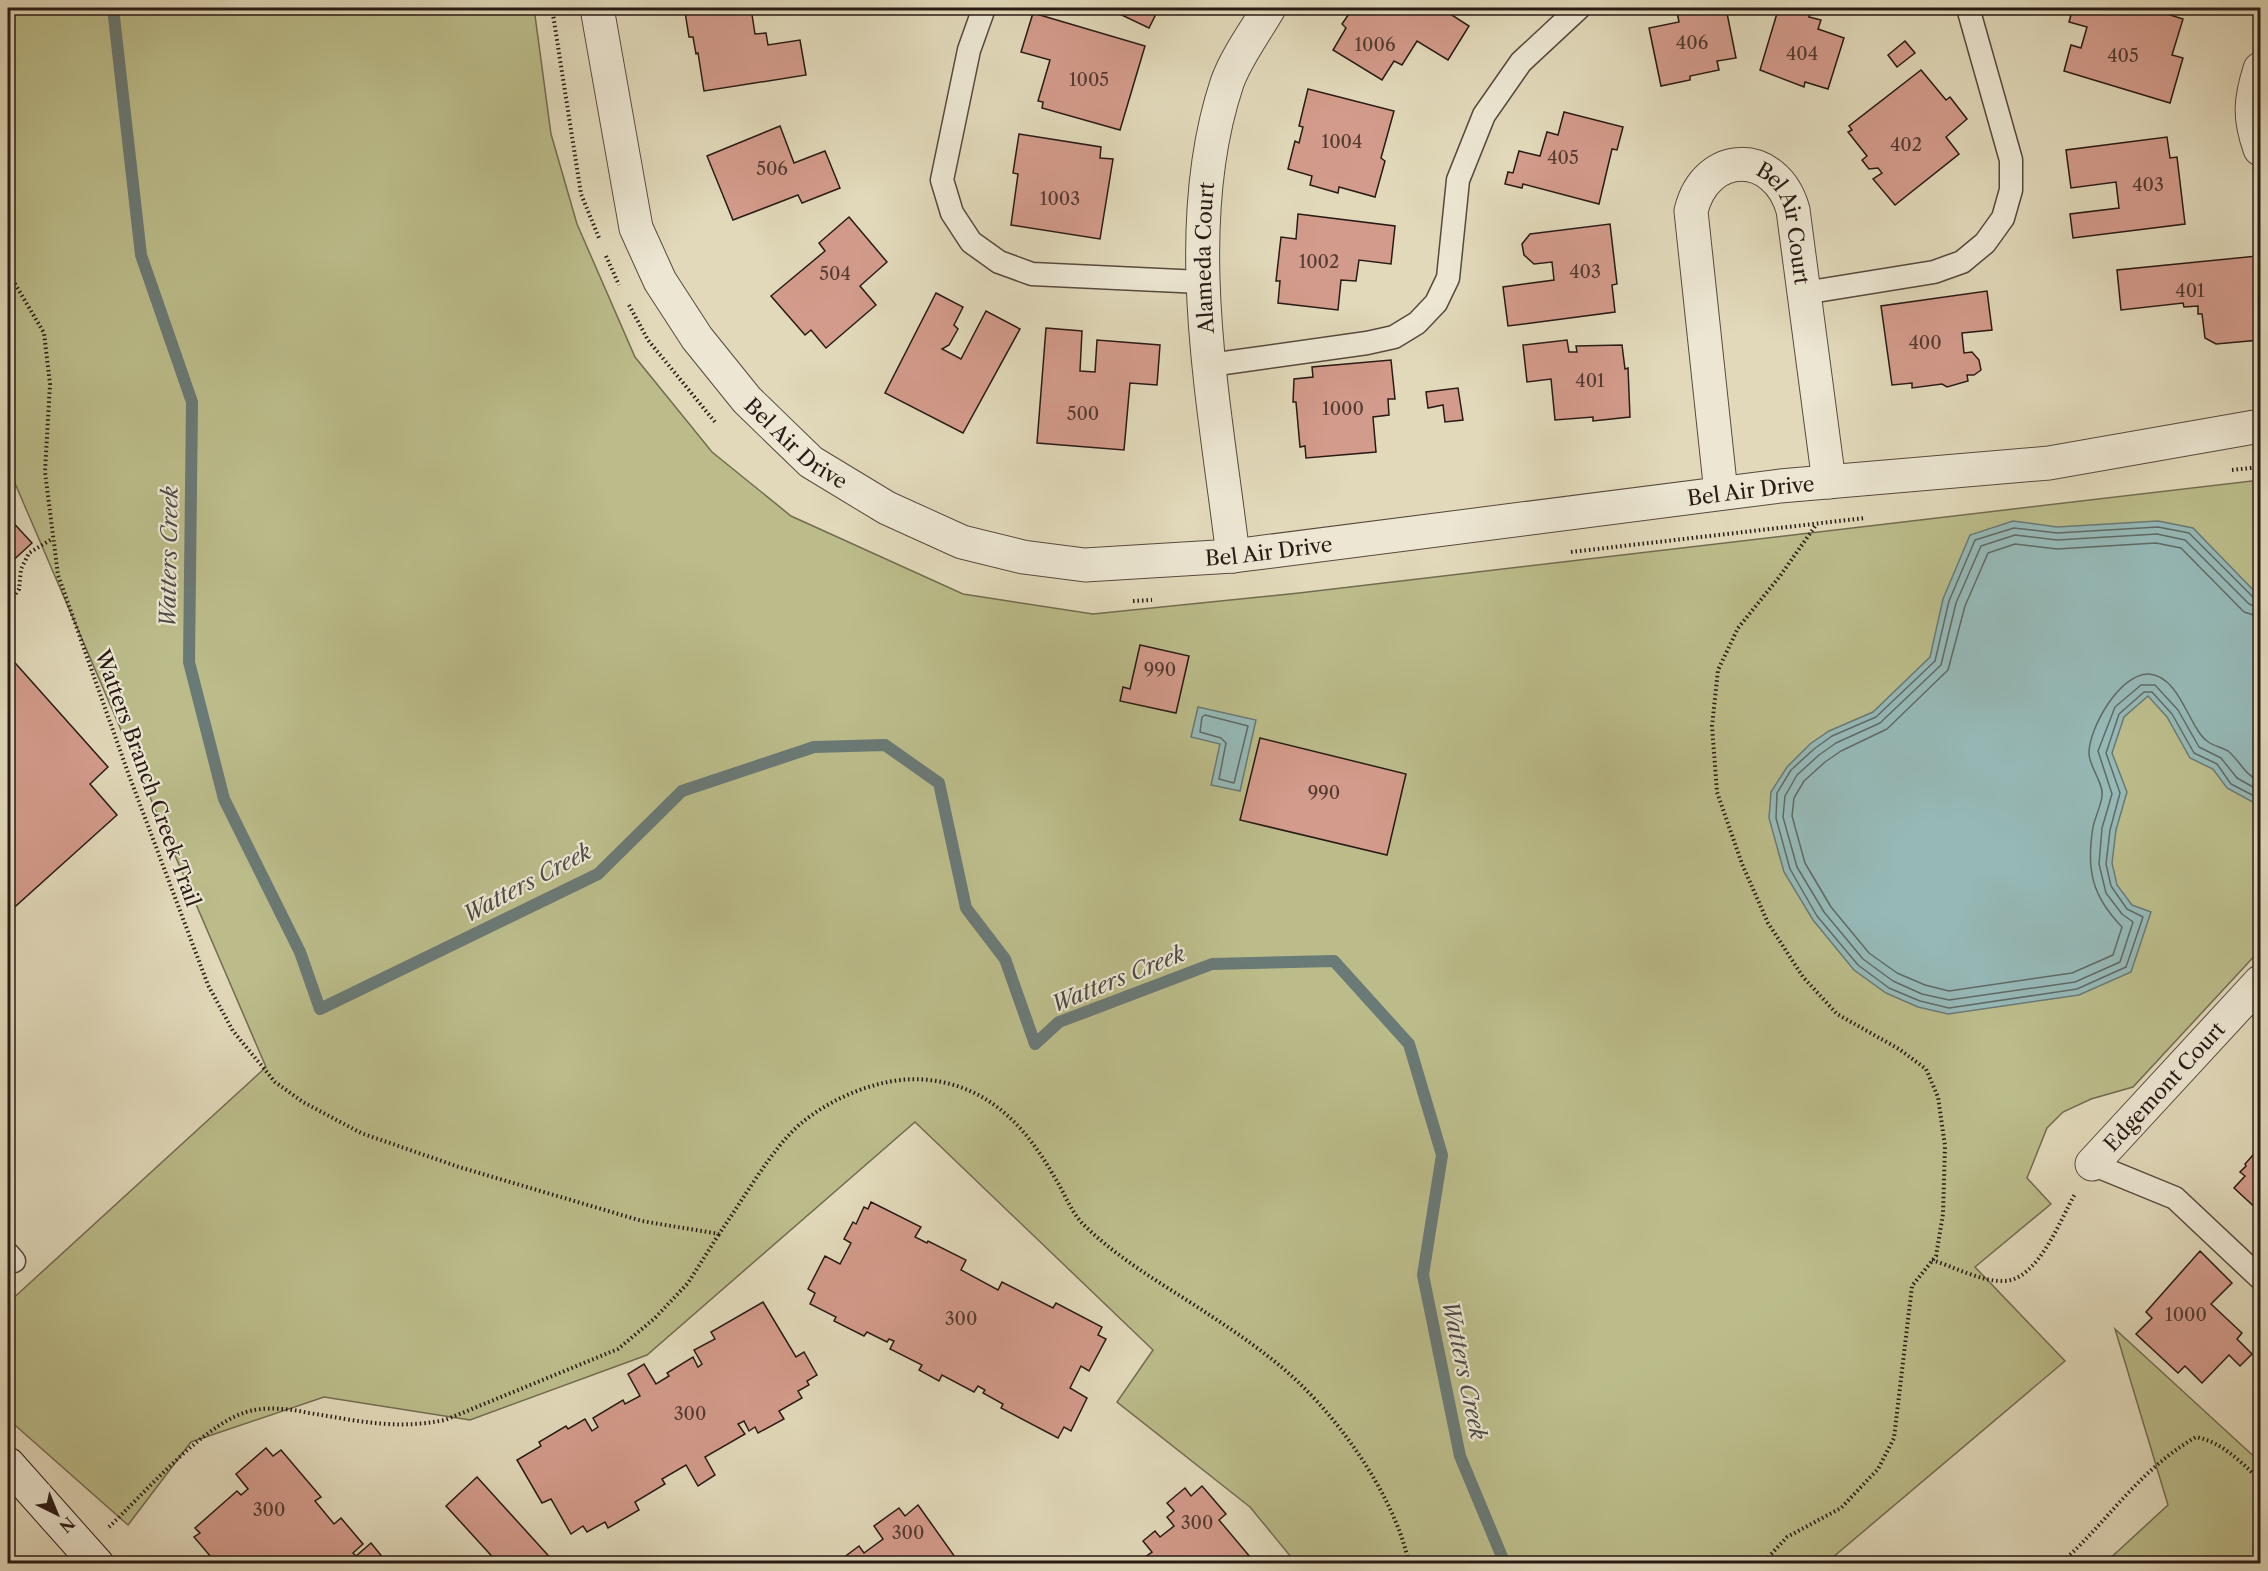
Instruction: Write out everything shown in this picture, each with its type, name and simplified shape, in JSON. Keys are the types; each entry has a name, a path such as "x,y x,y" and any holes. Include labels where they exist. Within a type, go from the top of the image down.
{"street":[{"name":"Bel Air Drive","path":"597,8 636,228 655,270 697,338 747,400 811,462 887,508 962,542 1023,557 1084,565 1233,556 1721,493 2049,464 2260,426"},
{"name":"Alameda Court","path":"1233,556 1202,282 1204,182 1227,81 1269,8"},
{"path":"2260,69 2252,93 2252,126 2260,149"},
{"name":"Bel Air Court","path":"1721,493 1691,211 1695,194 1704,181 1718,170 1733,165 1750,165 1766,169 1779,180 1788,194 1793,210 1829,482"},
{"name":"Edgemont Court","path":"2092,1164 2260,982"},
{"path":"8,1464 98,1563"}],"lane":[{"path":"984,8 969,51 942,180 952,213 972,242 999,262 1032,274 1202,282"},
{"path":"1210,364 1367,343 1394,337 1417,323 1436,303 1448,278 1458,180 1484,115 1521,62 1579,8"},
{"path":"1804,293 1934,272 1962,262 1985,243 2003,218 2011,190 2011,160 1968,8"},
{"path":"2092,1164 2175,1198 2260,1278"}],"path":[{"path":"552,8 581,194 622,291"},
{"name":"Watters Branch Creek Trail","path":"8,272 44,333 50,384 45,472 58,575 127,770 208,985 232,1031 275,1082 303,1102 361,1133 459,1167 642,1221 719,1234"},
{"path":"627,300 648,340 721,427"},
{"path":"2226,471 2260,467"},
{"path":"1570,552 1875,516"},
{"path":"1762,1563 1787,1537 1841,1508 1878,1469 1894,1438 1912,1286 1936,1256 1943,1214 1945,1146 1938,1097 1926,1070 1899,1049 1837,1014 1803,977 1768,923 1742,864 1717,792 1712,726 1718,670 1738,628 1817,524"},
{"path":"8,605 19,589 21,569 29,553 52,539"},
{"path":"1130,601 1162,599"},
{"path":"105,1531 209,1432 243,1413 278,1408 365,1424 419,1425 445,1420 618,1349 655,1318 688,1283 719,1234 787,1137 814,1114 849,1095 888,1082 927,1079 967,1087 1010,1115 1040,1151 1081,1223 1141,1270 1280,1365 1324,1409 1371,1473 1405,1544 1409,1563"},
{"path":"1932,1260 1992,1280 2003,1281 2024,1275 2038,1259 2092,1164"},
{"path":"2060,1563 2133,1484 2176,1448 2196,1437 2209,1440 2228,1451 2260,1480"}],"green space":[{"path":"8,8 534,8 551,134 577,224 635,357 712,452 791,516 963,594 1093,614 1299,593 2260,480 2260,950 2133,1087 2091,1099 2063,1112 2047,1128 2027,1178 2051,1204 1975,1267 2065,1361 1826,1563 1296,1563 1250,1507 1117,1402 1153,1350 915,1122 647,1355 470,1420 324,1397 191,1442 128,1525 8,1419 8,1303 266,1067 8,467"},
{"path":"2115,1329 2260,1462 2260,1563 2105,1563 2168,1505"}],"water":[{"path":"2013,521 2057,527 2158,521 2193,528 2260,597 2260,806 2227,788 2213,769 2190,758 2167,717 2148,696 2124,717 2112,753 2127,792 2116,830 2112,863 2117,885 2132,905 2151,912 2131,972 2079,995 1948,1014 1918,1007 1886,993 1854,970 1813,920 1784,872 1769,818 1771,792 1787,767 1810,744 1829,731 1873,712 1930,657 1943,599 1970,535"},
{"path":"1198,707 1256,720 1240,791 1211,785 1220,744 1191,737"}],"building":[{"path":"717,8 751,8 755,34 766,33 768,45 800,40 806,75 704,91 698,53 696,54 693,37 689,37 685,12"},
{"path":"1107,8 1159,8 1149,28"},
{"path":"1353,8 1441,8 1469,26 1448,60 1417,41 1402,65 1394,61 1382,80 1333,50 1346,28 1342,24"},
{"path":"1694,8 1726,8 1736,58 1717,61 1719,70 1690,76 1690,80 1661,86 1649,28 1679,22 1677,12"},
{"path":"1771,8 1812,8 1809,17 1821,20 1818,29 1844,38 1828,89 1805,82 1804,87 1760,70 1778,10"},
{"path":"2073,8 2148,8 2183,19 2172,55 2183,58 2170,103 2064,71 2071,45 2081,48 2087,27 2069,22"},
{"path":"1033,13 1145,46 1120,130 1042,108 1043,102 1038,101 1050,60 1021,52"},
{"path":"1905,41 1915,53 1897,67 1888,55"},
{"path":"1921,70 1946,100 1950,97 1967,119 1946,137 1959,154 1895,205 1873,179 1882,173 1878,168 1869,169 1862,160 1867,156 1848,132 1852,130 1849,126"},
{"path":"1308,89 1394,111 1381,158 1385,161 1375,197 1339,187 1338,193 1310,185 1312,176 1288,169 1295,141 1299,143 1303,127 1299,126"},
{"path":"1564,112 1623,127 1617,150 1612,149 1599,204 1523,184 1522,188 1505,184 1508,172 1513,173 1519,151 1540,156 1547,132 1558,135"},
{"path":"780,126 794,163 825,151 840,188 802,203 798,195 733,220 707,156"},
{"path":"1019,134 1101,147 1100,158 1113,159 1100,239 1011,225 1018,174 1013,173"},
{"path":"2167,137 2170,158 2177,157 2185,224 2073,238 2070,214 2119,208 2116,182 2071,188 2066,150"},
{"path":"1298,214 1395,226 1391,264 1359,260 1356,281 1341,280 1338,310 1278,303 1280,281 1276,281 1281,237 1296,239"},
{"path":"849,217 887,262 860,286 876,305 826,348 811,330 805,335 771,296 825,251 819,243"},
{"path":"1610,224 1617,284 1612,285 1615,312 1508,326 1503,287 1554,280 1552,262 1534,264 1524,255 1522,244 1530,234"},
{"path":"2257,256 2260,277 2260,340 2216,344 2205,338 2202,314 2198,314 2198,306 2184,307 2183,303 2121,310 2117,270"},
{"path":"1987,291 1992,330 1962,333 1964,353 1972,352 1979,360 1981,370 1974,375 1967,375 1968,381 1947,387 1942,384 1912,388 1912,383 1892,385 1881,306"},
{"path":"936,293 963,307 954,325 958,329 949,345 942,349 961,359 986,311 1020,329 963,433 885,393"},
{"path":"1046,328 1082,331 1080,371 1095,372 1097,340 1160,345 1157,385 1130,383 1124,450 1037,443"},
{"path":"1567,340 1569,352 1577,352 1576,346 1622,345 1625,369 1628,368 1630,417 1593,421 1593,417 1555,420 1551,379 1527,382 1523,345"},
{"path":"1391,360 1395,399 1388,399 1389,415 1373,417 1376,452 1306,458 1305,446 1300,447 1296,402 1293,402 1294,379 1313,377 1312,367"},
{"path":"1458,388 1463,420 1445,422 1443,405 1428,408 1426,392"},
{"path":"8,517 32,543 8,565"},
{"path":"1140,645 1189,656 1176,713 1120,701 1123,687 1130,689"},
{"path":"8,655 108,767 90,784 117,815 8,913"},
{"path":"1260,738 1406,774 1387,855 1240,820"},
{"path":"2260,1147 2260,1212 2234,1188 2245,1176 2240,1172 2246,1166 2245,1164"},
{"path":"871,1202 921,1227 915,1237 966,1260 961,1270 998,1290 1002,1282 1053,1308 1056,1303 1102,1327 1098,1335 1106,1339 1089,1371 1081,1366 1070,1388 1087,1398 1071,1431 1064,1427 1058,1438 1001,1408 1003,1404 983,1393 985,1390 978,1386 974,1392 942,1375 939,1381 919,1370 922,1365 890,1349 894,1341 889,1339 887,1342 867,1332 864,1336 834,1321 836,1317 810,1304 815,1293 808,1289 825,1256 840,1264 851,1243 844,1239 853,1222 856,1224 864,1207 868,1209"},
{"path":"2200,1251 2232,1283 2211,1304 2242,1333 2237,1339 2252,1354 2240,1366 2229,1355 2202,1383 2185,1366 2178,1373 2136,1334 2152,1318 2146,1312"},
{"path":"763,1302 796,1357 804,1352 817,1375 807,1381 809,1385 798,1391 802,1398 779,1411 784,1419 758,1433 755,1427 749,1431 744,1421 738,1424 745,1434 705,1457 715,1475 698,1486 686,1465 662,1479 665,1484 635,1502 639,1510 608,1528 605,1522 587,1532 583,1526 571,1534 551,1499 542,1503 517,1460 541,1446 539,1442 566,1426 568,1429 585,1419 592,1431 598,1427 593,1418 623,1400 625,1404 640,1396 628,1374 644,1364 656,1384 669,1376 667,1373 693,1357 698,1367 702,1364 694,1350 715,1339 711,1332"},
{"path":"266,1448 273,1456 281,1450 321,1497 315,1501 334,1524 341,1518 363,1544 353,1553 356,1556 371,1543 384,1559 378,1564 217,1564 194,1537 200,1533 195,1528 237,1491 241,1495 248,1489 236,1474"},
{"path":"477,1477 556,1564 499,1564 446,1506"},
{"path":"1202,1486 1226,1514 1219,1520 1256,1564 1144,1564 1141,1560 1152,1552 1143,1541 1155,1531 1160,1537 1174,1526 1167,1517 1174,1511 1167,1503 1185,1488 1191,1496"},
{"path":"918,1505 955,1557 950,1561 952,1564 835,1564 859,1546 864,1553 883,1539 874,1526 899,1508 905,1516"}],"waterway":[{"name":"Watters Creek","path":"113,8 141,255 192,402 189,662 224,799 300,952 320,1009 598,874 682,791 814,747 885,745 939,783 966,908 1005,959 1035,1044 1059,1022 1212,964 1334,961 1409,1044 1442,1155 1423,1275 1460,1456 1505,1564"}]}
